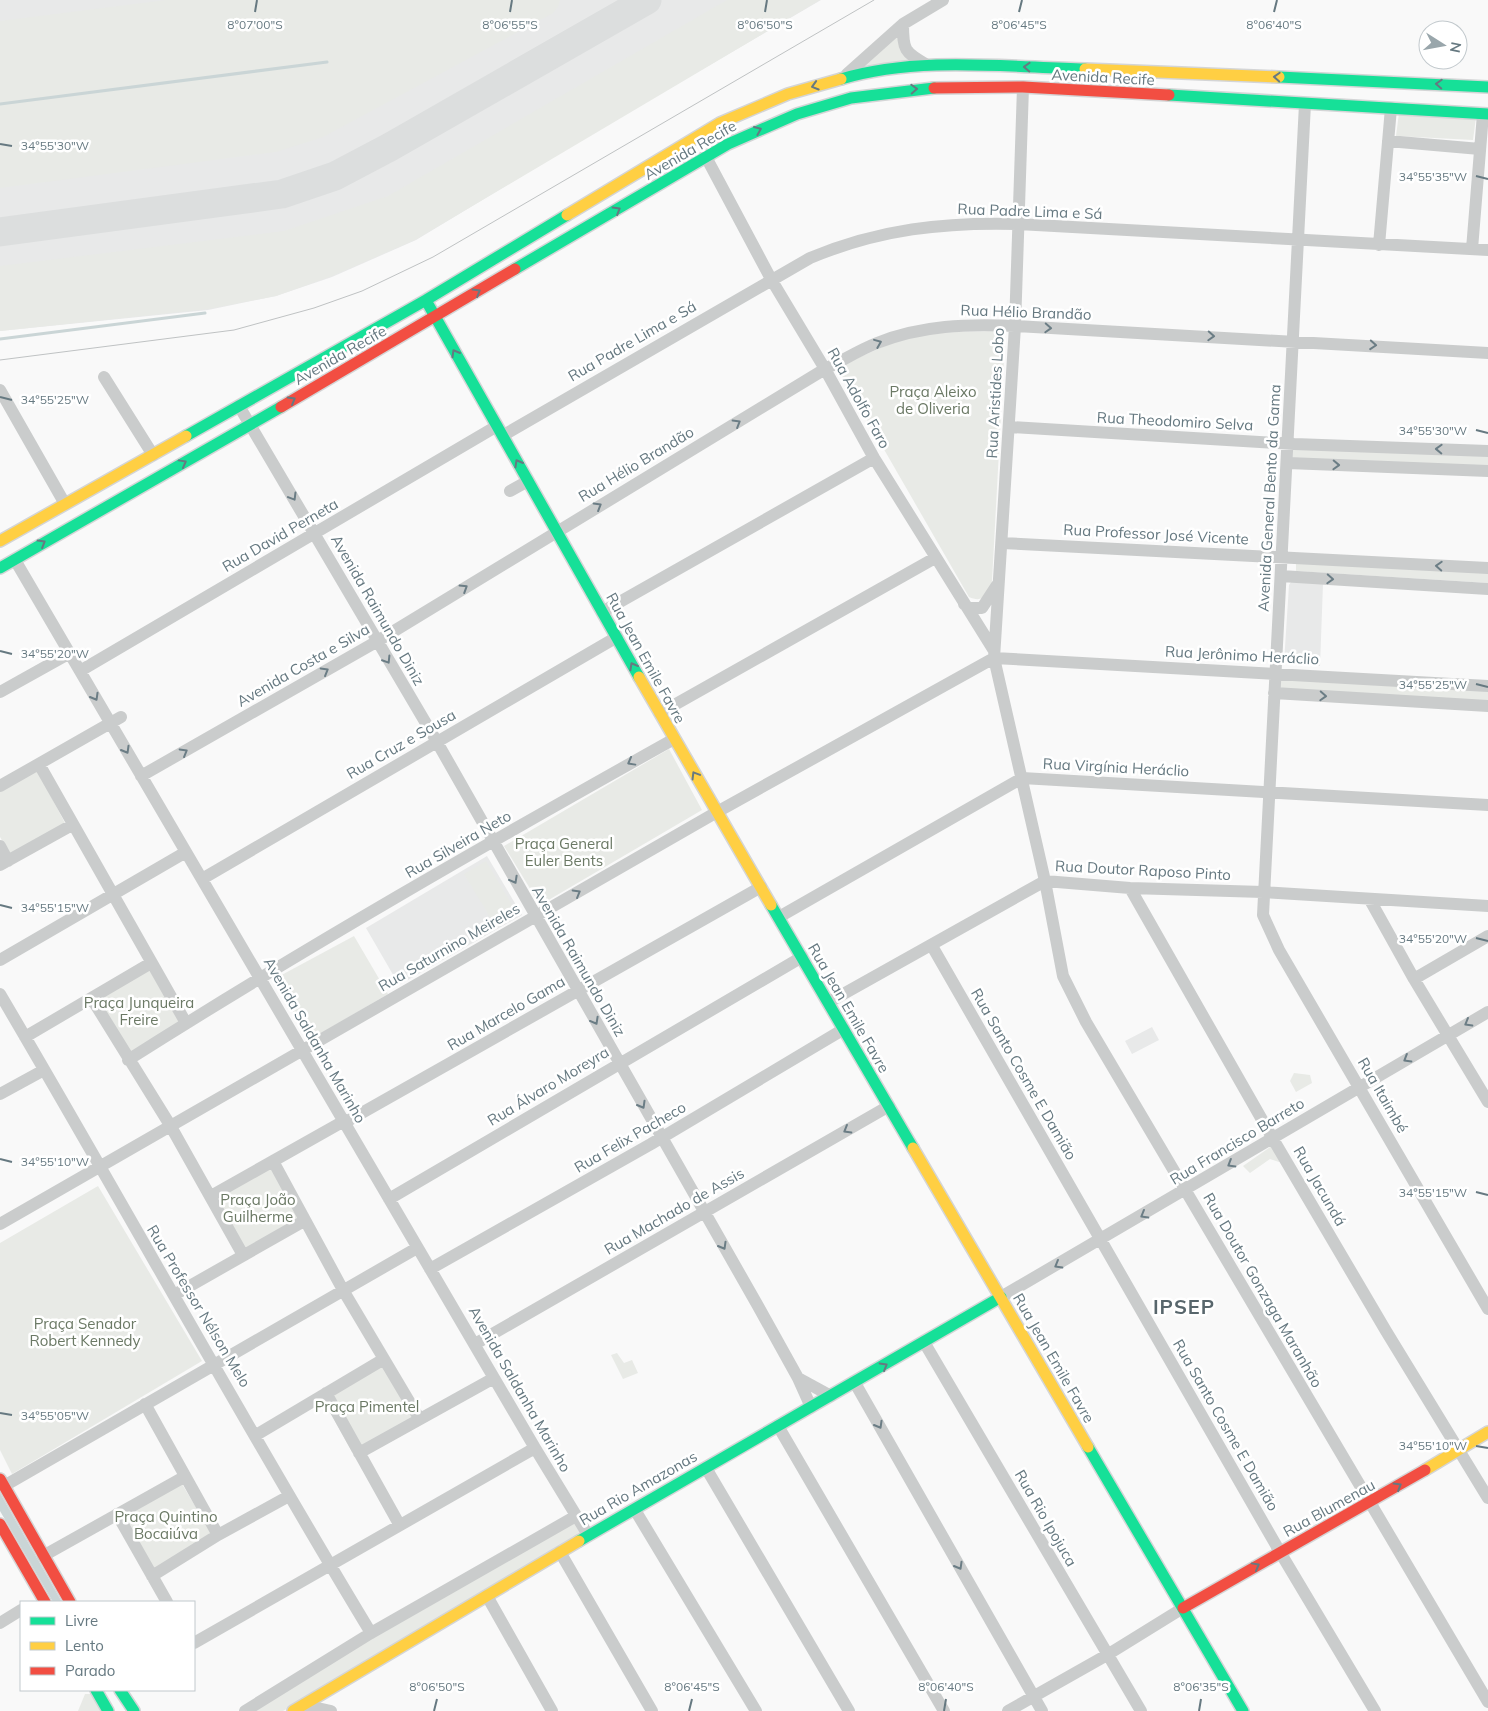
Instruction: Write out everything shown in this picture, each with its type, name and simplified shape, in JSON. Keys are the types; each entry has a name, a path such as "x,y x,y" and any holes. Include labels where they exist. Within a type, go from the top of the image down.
{"main road":[{"name":"Avenida Recife","path":"0,541 426,300 720,124 788,94 842,78 893,68 929,66 1100,69 1488,87"},
{"name":"Avenida Recife","path":"0,568 250,425 706,157 752,132 797,114 851,98 903,89 982,86 1485,114"},
{"name":"Rua Jean Emile Favre","path":"426,300 462,378 499,431 584,585 617,637 642,688 660,713 1243,1711"},
{"name":"Rua Rio Amazonas","path":"298,1708 588,1535 635,1510 1001,1297"},
{"name":"Rua Blumenau","path":"1183,1608 1233,1575 1369,1504 1488,1432"},
{"path":"2,1483 69,1601"},
{"path":"0,1524 40,1601"},
{"path":"97,1691 108,1711"},
{"path":"121,1691 134,1711"}],"street":[{"path":"842,78 903,24 943,0"},
{"path":"903,24 903,42 907,52 929,66"},
{"name":"Rua Aristides Lobo","path":"993,653 1000,581 1010,427 1023,87"},
{"name":"Avenida General Bento da Gama","path":"1263,892 1282,576 1305,104"},
{"path":"1379,245 1392,108"},
{"path":"1472,249 1480,149 1485,114"},
{"path":"1388,141 1480,149"},
{"name":"Rua Adolfo Faro","path":"706,157 770,279 825,369 874,458 993,653"},
{"name":"Rua Padre Lima e Sá","path":"499,431 810,258 846,243 898,231 951,225 1018,224 1488,250"},
{"name":"Rua Hélio Brandão","path":"556,532 825,369 876,343 915,330 965,324 1015,326 1293,340 1488,353"},
{"path":"104,377 153,455"},
{"path":"0,390 65,504"},
{"name":"Avenida Raimundo Diniz","path":"239,406 436,742 798,1378 811,1407"},
{"name":"Rua Theodomiro Selva","path":"1010,427 1288,444 1488,451"},
{"name":"Rua David Perneta","path":"80,671 315,533 499,431"},
{"path":"602,612 874,458"},
{"path":"1288,463 1488,471"},
{"path":"510,491 528,481"},
{"name":"Avenida Costa e Silva","path":"141,776 376,642 556,532"},
{"name":"Rua Professor José Vicente","path":"1002,543 1488,568"},
{"path":"660,713 935,558"},
{"name":"Avenida Saldanha Marinho","path":"15,560 53,613 80,671 116,720 141,776 176,823 186,852 233,925 260,979 588,1535"},
{"path":"1282,576 1488,589"},
{"path":"964,604 969,608 982,608 1000,581"},
{"name":"Rua Cruz e Sousa","path":"202,879 617,637"},
{"path":"6,686 70,653"},
{"name":"Rua Jerônimo Heráclio","path":"993,653 1488,686"},
{"name":"Rua Doutor Gonzaga Maranhão","path":"993,653 1022,778 1063,976 1073,999 1369,1504 1488,1702"},
{"name":"Rua Saturnino Meireles","path":"0,1224 993,653"},
{"path":"1274,694 1488,706"},
{"path":"0,786 116,720"},
{"name":"Rua Silveira Neto","path":"128,1060 186,1023 493,842 674,739"},
{"path":"39,764 112,896 186,1023"},
{"name":"Rua Virgínia Heráclio","path":"779,917 1022,778 1488,804"},
{"path":"0,846 4,863 72,825"},
{"path":"0,960 186,852"},
{"name":"Rua Doutor Raposo Pinto","path":"829,1002 932,946 1044,881 1130,888 1263,892 1488,906"},
{"name":"Rua Marcelo Gama","path":"211,1196 761,887"},
{"name":"Rua Jacundá","path":"1130,888 1273,1139 1386,1331 1488,1498"},
{"name":"Rua Itaimbé","path":"1263,892 1263,915 1269,931 1488,1309"},
{"path":"1370,900 1414,979 1488,1102"},
{"path":"1414,979 1488,936"},
{"name":"Rua Santo Cosme E Damião","path":"932,946 1280,1552 1375,1711"},
{"name":"Rua Álvaro Moreyra","path":"389,1199 618,1063 802,957"},
{"path":"25,1037 151,963"},
{"name":"Rua Professor Nélson Melo","path":"0,994 256,1435 289,1496 372,1633"},
{"path":"92,999 170,1125 243,1255"},
{"name":"Rua Francisco Barreto","path":"1001,1297 1186,1191 1488,1012"},
{"name":"Rua Felix Pacheco","path":"430,1269 661,1138 844,1029"},
{"path":"0,1094 44,1070"},
{"name":"Rua Machado de Assis","path":"475,1344 890,1106"},
{"path":"273,1161 304,1222 419,1418"},
{"path":"174,1296 304,1222"},
{"path":"2,1483 215,1365 417,1248"},
{"name":"Rua Rio Ipojuca","path":"924,1342 1141,1711"},
{"path":"256,1435 384,1359"},
{"path":"359,1453 494,1378"},
{"path":"798,1378 831,1396"},
{"path":"855,1383 1042,1711"},
{"path":"326,1394 399,1524"},
{"path":"145,1404 218,1535"},
{"path":"778,1426 944,1711"},
{"path":"195,1642 399,1524 535,1448"},
{"path":"706,1468 849,1711"},
{"path":"44,1556 184,1477"},
{"path":"152,1576 218,1535 289,1496"},
{"path":"635,1510 756,1711"},
{"path":"118,1514 166,1601"},
{"name":"Rua Rio Amazonas","path":"244,1711 372,1633 576,1516"},
{"path":"560,1552 652,1711"},
{"path":"487,1596 552,1711"},
{"path":"1008,1711 1107,1655 1183,1608"},
{"path":"0,1623 20,1611"},
{"path":"298,1708 331,1711"}],"shaded area":[{"path":"0,0 821,0 605,126 416,240 332,277 276,296 208,310 0,331"},
{"path":"1291,582 1323,584 1320,666 1284,663 1289,585"},
{"path":"487,856 522,915 399,985 366,928"},
{"path":"1152,1027 1159,1040 1132,1054 1125,1041"},
{"path":"0,1493 61,1601 52,1601 0,1511"}],"green space":[{"path":"166,0 560,0 558,7 553,13 323,137 276,152 0,188 0,21"},
{"path":"727,0 820,0 415,240 332,276 276,296 208,309 0,331 0,266 284,231 388,196"},
{"path":"901,29 917,62 852,73"},
{"path":"1399,113 1476,117 1473,140 1396,136"},
{"name":"Praça Aleixo de Oliveria","path":"1000,331 1005,339 992,581 989,594 975,599 969,597 840,373 842,365 914,333"},
{"path":"1293,446 1488,452 1488,470 1292,462"},
{"path":"1296,563 1488,571 1488,583 1296,571"},
{"path":"1278,677 1488,689 1488,701 1277,693"},
{"name":"Praça General Euler Bents","path":"669,749 702,810 540,905 504,846"},
{"path":"37,770 66,825 10,855 0,837 0,791"},
{"path":"486,861 518,915 496,927 464,874"},
{"path":"354,936 388,994 308,1041 276,978"},
{"name":"Praça Junqueira Freire","path":"149,967 181,1022 129,1054 97,998"},
{"path":"1294,1073 1310,1075 1312,1083 1296,1092 1290,1081"},
{"path":"1273,1145 1281,1160 1279,1162 1270,1159 1250,1173 1243,1166"},
{"name":"Praça João Guilherme","path":"270,1165 301,1220 244,1252 217,1195"},
{"name":"Praça Senador Robert Kennedy","path":"98,1186 202,1361 12,1474 0,1450 0,1243"},
{"path":"617,1353 624,1363 632,1360 638,1373 623,1379 611,1355"},
{"name":"Praça Pimentel","path":"381,1359 415,1418 352,1452 321,1396"},
{"name":"Praça Quintino Bocaiúva","path":"179,1479 213,1536 151,1573 117,1514"},
{"path":"573,1522 582,1536 283,1711 254,1711 375,1636"},
{"path":"85,1694 93,1694 100,1711 78,1711"}],"waterway":[{"path":"0,104 327,62"},
{"path":"0,339 205,313"}],"taxiway":[{"path":"0,232 282,194 335,176 390,147 647,0"}],"tram line":[{"path":"0,360 234,330 314,308 362,291 433,257 874,0"}],"traffic: fast":[{"path":"841,79 900,67 931,65 993,65 1085,69"},
{"path":"1279,77 1488,87"},
{"path":"515,269 728,144 797,114 851,98 934,88"},
{"path":"1169,95 1488,114"},
{"path":"186,436 426,300 567,215"},
{"path":"428,304 639,677"},
{"path":"0,568 281,407"},
{"path":"771,905 913,1148"},
{"path":"579,1541 1001,1297"},
{"path":"1088,1447 1243,1711"},
{"path":"97,1691 108,1711"},
{"path":"121,1691 134,1711"}],"traffic: slow":[{"path":"1085,69 1279,77"},
{"path":"567,215 720,123 788,94 841,79"},
{"path":"0,541 186,436"},
{"path":"639,677 771,905"},
{"path":"913,1148 1088,1447"},
{"path":"1425,1470 1488,1432"},
{"path":"293,1711 579,1541"}],"traffic: jam":[{"path":"934,88 1023,87 1169,95"},
{"path":"281,407 515,269"},
{"path":"1183,1608 1425,1470"},
{"path":"0,1479 69,1601"},
{"path":"0,1524 44,1601"}],"district":[{"name":"IPSEP","path":"1184,1306"}]}
